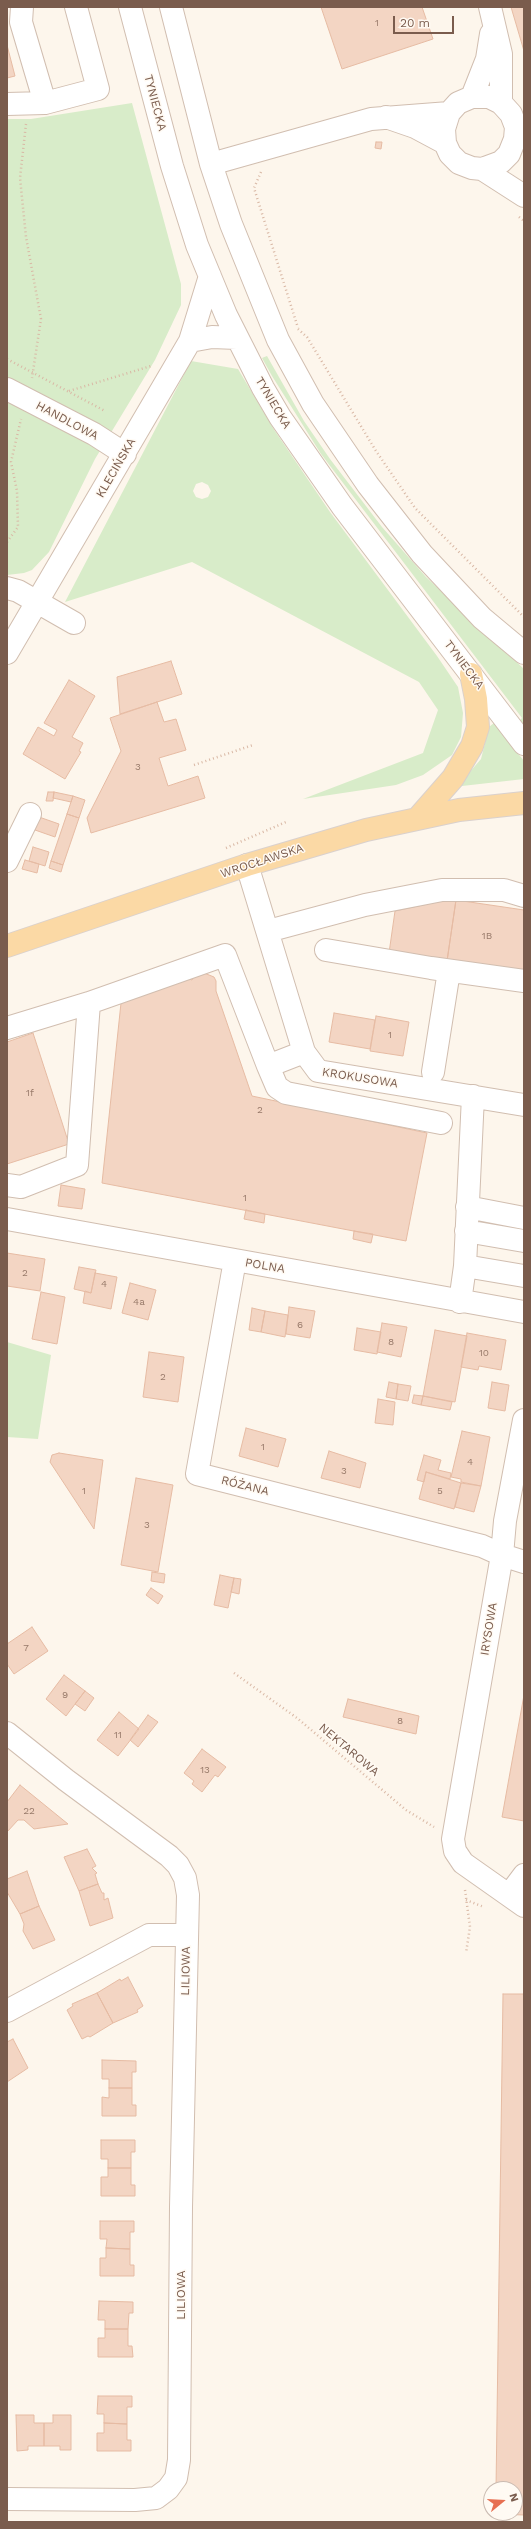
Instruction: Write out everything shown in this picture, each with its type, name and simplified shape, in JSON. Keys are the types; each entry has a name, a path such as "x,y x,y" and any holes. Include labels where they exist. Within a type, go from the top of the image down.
{"main road":[{"path":"418,818 453,778 472,746 478,727 476,699 471,674"},
{"name":"WROCŁAWSKA","path":"7,946 247,865 366,830 458,810 524,803"}],"street":[{"path":"22,7 21,22 37,104"},
{"path":"7,104 37,104 98,89 76,7"},
{"name":"TYNIECKA","path":"130,7 172,166 210,276 237,338 280,417 310,462 524,744"},
{"path":"171,7 211,164 259,296 278,340 313,404 368,485 422,554 482,618 524,653"},
{"path":"472,97 487,59 492,13"},
{"path":"492,13 501,54 502,103"},
{"path":"513,147 501,162 482,169 472,168 459,163 450,154 445,143 444,129 449,113 458,103 472,97 489,97 502,103 511,114 516,126 513,147 521,202"},
{"path":"211,164 357,123 386,117 449,113"},
{"path":"386,117 415,127 445,143"},
{"path":"482,169 521,202"},
{"name":"KLECIŃSKA","path":"7,653 190,341 210,276"},
{"path":"190,341 212,337 237,338"},
{"name":"HANDLOWA","path":"16,394 94,434 125,454"},
{"path":"7,588 18,591 74,623"},
{"path":"7,861 30,814"},
{"name":"KROKUSOWA","path":"247,865 304,1052 318,1072 524,1105"},
{"path":"268,931 365,905 442,890 504,890 524,896"},
{"path":"326,950 449,971 524,981"},
{"path":"7,1028 89,1004 225,955 268,1066 278,1087 286,1093 441,1123"},
{"path":"433,1072 449,971"},
{"path":"7,1185 21,1186 77,1165 89,1004"},
{"path":"268,1066 304,1052"},
{"path":"460,1302 464,1266 473,1096"},
{"path":"467,1207 524,1218"},
{"name":"POLNA","path":"7,1219 460,1302 524,1312"},
{"path":"466,1231 524,1241"},
{"name":"RÓŻANA","path":"235,1260 197,1474 482,1546 502,1555"},
{"path":"464,1266 524,1276"},
{"name":"IRYSOWA","path":"453,1839 502,1555 505,1520 524,1420"},
{"path":"502,1555 524,1562"},
{"name":"LILIOWA","path":"7,1733 178,1865 185,1878 188,1895 181,2207 179,2460 176,2478 168,2489 156,2498 135,2500 7,2499"},
{"path":"453,1839 455,1851 463,1863 516,1900 524,1875"},
{"name":"LILIOWA","path":"16,2006 149,1935 187,1934"}],"path":[{"path":"7,542 18,527 17,491 12,462 16,394 34,372 41,319 26,237 20,178 37,104"},
{"path":"266,168 261,172 254,188 297,330 307,338 376,451 415,508 524,618"},
{"path":"521,202 524,220"},
{"path":"7,359 106,411"},
{"path":"69,391 154,366"},
{"path":"194,765 253,745"},
{"name":"NEKTAROWA","path":"234,1673 297,1718 406,1810 453,1839"},
{"path":"463,1863 470,1927 466,1953"},
{"path":"466,1900 484,1907"}],"green space":[{"path":"132,103 181,284 181,305 155,360 95,459 49,552 32,570 24,573 7,575 7,119 31,119"},
{"path":"267,356 304,421 330,459 382,527 426,577 524,669 524,725 520,720 522,718 321,454 262,358"},
{"path":"191,361 238,369 275,431 330,512 437,656 458,687 463,713 461,737 452,755 423,775 396,785 303,799 423,753 438,710 419,682 192,562 65,602","holes":["202,482 208,485 211,491 208,497 202,499 196,497 193,491 196,484"]},
{"path":"494,723 524,761 524,779 462,786 462,781 481,759 489,727"},
{"path":"7,1342 51,1355 38,1439 7,1437"}],"building":[{"path":"321,7 422,7 433,39 342,69"},
{"path":"511,7 524,7 524,51"},
{"path":"7,45 15,76 7,78"},
{"path":"376,142 382,142 381,149 375,148"},
{"path":"171,661 182,694 120,714 117,677"},
{"path":"69,680 95,696 72,737 83,743 79,751 81,752 65,779 23,754 38,727 54,736 57,730 44,723"},
{"path":"157,702 164,722 176,719 186,750 159,758 168,786 198,776 205,798 91,833 87,818 121,751 110,718"},
{"path":"48,792 54,792 53,801 46,801"},
{"path":"54,792 73,796 71,802 53,798"},
{"path":"73,796 85,800 79,818 67,814"},
{"path":"67,814 79,818 63,865 51,861"},
{"path":"39,817 59,824 55,837 35,830"},
{"path":"33,847 49,852 45,866 29,861"},
{"path":"25,860 39,864 37,873 22,869"},
{"path":"51,861 63,865 61,872 49,868"},
{"path":"446,900 456,900 447,961 389,953 395,911"},
{"path":"456,900 524,910 524,973 447,961"},
{"path":"204,973 214,977 216,981 216,991 252,1096 427,1133 406,1241 102,1183 121,1003 189,979 192,980 194,976"},
{"path":"334,1013 375,1020 370,1049 329,1042"},
{"path":"376,1016 409,1022 403,1056 370,1051"},
{"path":"33,1033 69,1144 7,1164 7,1042"},
{"path":"61,1185 85,1189 82,1209 58,1206"},
{"path":"246,1210 265,1214 264,1223 244,1219"},
{"path":"354,1231 373,1234 371,1243 353,1239"},
{"path":"7,1253 45,1259 40,1291 7,1286"},
{"path":"79,1267 96,1270 91,1293 74,1289"},
{"path":"95,1273 117,1277 111,1309 83,1303 85,1291 91,1293"},
{"path":"130,1283 156,1290 148,1320 122,1313"},
{"path":"41,1292 65,1297 57,1344 32,1339"},
{"path":"289,1307 315,1311 310,1338 286,1334"},
{"path":"252,1308 265,1311 261,1332 249,1330"},
{"path":"265,1311 288,1315 285,1337 261,1332"},
{"path":"382,1323 407,1327 401,1357 377,1352"},
{"path":"357,1328 381,1332 377,1354 354,1350"},
{"path":"435,1330 467,1336 455,1402 423,1396"},
{"path":"467,1333 506,1340 501,1370 479,1366 478,1370 461,1367"},
{"path":"149,1352 184,1357 178,1402 143,1397"},
{"path":"389,1382 398,1384 396,1399 386,1397"},
{"path":"492,1382 509,1385 505,1411 488,1408"},
{"path":"398,1384 411,1386 408,1401 396,1399"},
{"path":"414,1395 423,1396 421,1405 412,1403"},
{"path":"423,1396 452,1402 450,1410 421,1405"},
{"path":"378,1399 395,1402 393,1425 375,1423"},
{"path":"246,1428 286,1439 278,1467 239,1456"},
{"path":"462,1431 490,1437 481,1486 461,1482 461,1479 451,1477"},
{"path":"329,1451 366,1463 360,1488 321,1478"},
{"path":"59,1453 103,1460 94,1529 50,1462 52,1455"},
{"path":"424,1455 441,1460 438,1470 451,1473 450,1479 426,1472 424,1482 417,1480"},
{"path":"426,1472 461,1483 454,1509 419,1499"},
{"path":"136,1478 173,1485 158,1572 121,1565"},
{"path":"461,1483 481,1486 474,1512 455,1507"},
{"path":"152,1572 165,1574 164,1583 151,1581"},
{"path":"220,1575 234,1578 228,1608 214,1605"},
{"path":"234,1578 241,1579 239,1594 231,1592"},
{"path":"151,1588 163,1596 158,1604 146,1595"},
{"path":"32,1627 48,1651 14,1674 7,1664 7,1644"},
{"path":"64,1675 85,1691 66,1716 46,1699"},
{"path":"85,1691 94,1698 85,1711 75,1704"},
{"path":"524,1695 524,1821 502,1817"},
{"path":"348,1699 419,1716 416,1734 343,1717"},
{"path":"119,1712 139,1729 118,1756 97,1740"},
{"path":"148,1715 158,1722 138,1747 130,1740"},
{"path":"202,1749 226,1767 218,1777 215,1775 202,1792 192,1784 194,1781 184,1773"},
{"path":"20,1785 68,1824 34,1829 24,1820 18,1820 7,1832 7,1802"},
{"path":"87,1849 96,1866 92,1868 97,1873 95,1874 98,1884 79,1891 64,1857"},
{"path":"27,1871 39,1906 20,1914 7,1892 7,1879"},
{"path":"98,1884 102,1893 104,1893 104,1900 108,1898 113,1918 90,1926 79,1891"},
{"path":"39,1906 55,1940 33,1949 23,1931 24,1924 20,1914"},
{"path":"128,1977 143,2006 137,2010 138,2012 113,2023 97,1993 120,1979 121,1981"},
{"path":"97,1993 113,2023 90,2037 88,2036 82,2039 67,2010 73,2006 72,2004"},
{"path":"503,1994 524,1994 524,2515 523,2481 496,2481"},
{"path":"13,2039 28,2068 7,2082 7,2042"},
{"path":"102,2060 136,2061 136,2072 132,2072 132,2088 109,2088 109,2079 102,2079"},
{"path":"109,2088 132,2088 132,2105 136,2105 136,2116 102,2116 102,2097 109,2098"},
{"path":"101,2140 135,2140 135,2152 131,2152 131,2168 108,2168 108,2159 101,2159"},
{"path":"108,2168 131,2168 131,2185 135,2185 135,2196 101,2196 101,2177 108,2177"},
{"path":"100,2221 134,2221 134,2232 130,2232 130,2249 106,2248 107,2239 100,2239"},
{"path":"106,2248 130,2249 130,2265 134,2265 134,2276 100,2276 100,2258 106,2258"},
{"path":"99,2301 133,2302 133,2313 129,2313 128,2329 105,2329 105,2320 98,2320"},
{"path":"105,2329 128,2329 128,2346 132,2346 133,2357 98,2357 98,2338 105,2338"},
{"path":"98,2396 132,2396 132,2407 127,2407 127,2424 104,2423 104,2414 97,2414"},
{"path":"16,2415 34,2415 34,2423 44,2423 44,2446 28,2446 28,2450 17,2451"},
{"path":"53,2415 71,2415 71,2450 60,2450 60,2446 44,2446 44,2423 53,2423"},
{"path":"104,2423 127,2424 127,2440 131,2440 131,2451 97,2451 97,2433 104,2433"}]}
